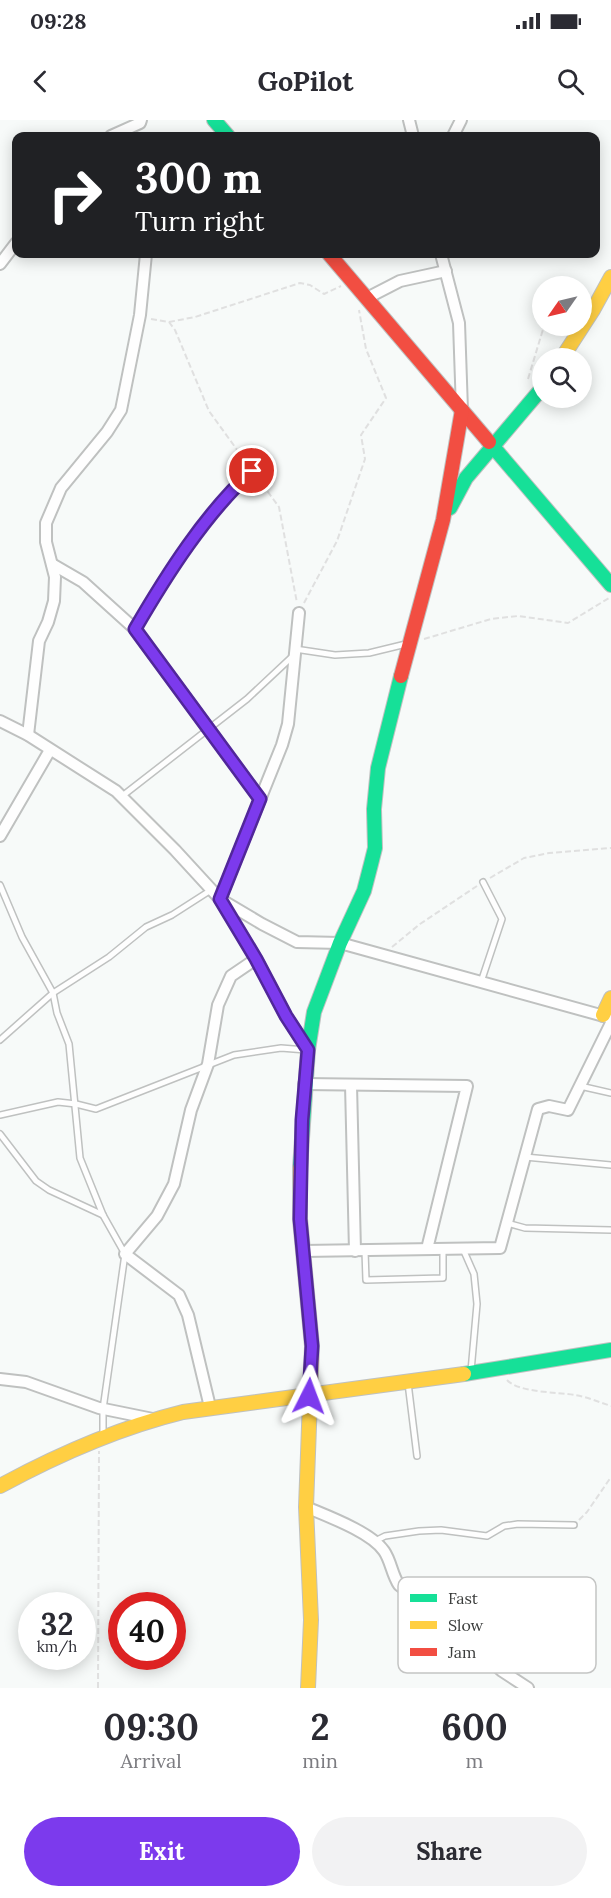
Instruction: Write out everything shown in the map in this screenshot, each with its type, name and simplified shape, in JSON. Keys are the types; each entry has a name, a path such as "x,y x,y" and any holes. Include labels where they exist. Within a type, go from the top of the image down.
{"street":[{"path":"214,120 224,132"},
{"path":"119,132 140,121"},
{"path":"0,264 12,248"},
{"path":"28,735 39,641 54,601 55,577 46,542 46,523 61,488 107,432 120,410 140,315 146,258"},
{"path":"332,258 352,281 363,302 462,410 611,585"},
{"path":"308,1688 310,1620 306,1507 312,1346 300,1219 304,1084 314,1012 339,943 364,891 375,848 374,809 378,768 443,520 462,410 459,323 442,258"},
{"path":"363,302 400,281 446,271"},
{"path":"568,348 611,277"},
{"path":"443,520 466,478 532,400"},
{"path":"52,564 83,582 135,629 260,799"},
{"path":"220,899 282,745 288,724 299,614"},
{"path":"0,721 28,735 121,797 175,850 220,899 256,959 286,1016 308,1050"},
{"path":"0,836 50,750"},
{"path":"220,899 297,942 339,943 608,1019"},
{"path":"210,1407 188,1315 179,1295 125,1254 157,1216 174,1184 191,1110 208,1064 218,1005 231,976 256,959"},
{"path":"303,1251 500,1248 538,1109 549,1106 568,1110 608,1019 611,998"},
{"path":"304,1084 467,1086 427,1249"},
{"path":"351,1085 360,1251"},
{"path":"0,1485 76,1446 156,1419 210,1407 408,1382 611,1350"},
{"path":"0,1379 26,1382 103,1409 156,1419"},
{"path":"306,1507 342,1522 375,1541 385,1551 393,1577 398,1584"},
{"path":"505,1673 528,1688"}],"lane":[{"path":"135,629 170,569 238,483 252,471"},
{"path":"121,797 247,699 295,652 335,655 369,653 409,643"},
{"path":"481,982 502,920 483,882"},
{"path":"0,885 22,937 53,993 57,1013 69,1044 80,1158 103,1215 125,1254 101,1438"},
{"path":"0,1040 53,993 109,957 146,927 172,915 211,890"},
{"path":"0,1115 58,1102 96,1109 234,1055 281,1048 308,1050"},
{"path":"580,1086 611,1093"},
{"path":"0,1134 36,1180 49,1190 103,1215"},
{"path":"525,1157 611,1165"},
{"path":"507,1223 525,1228 611,1230"},
{"path":"360,1251 366,1280 443,1278 443,1249"},
{"path":"463,1249 474,1274 477,1304 471,1373"},
{"path":"408,1382 417,1456"},
{"path":"375,1541 385,1536 419,1531 441,1530 487,1536 504,1526 518,1524 574,1525"}],"path":[{"path":"140,315 148,319 169,322 195,318 300,283 310,285 324,294 352,281"},
{"path":"299,614 340,531 365,459 361,435 386,398 366,349 363,302"},
{"path":"169,322 175,330 209,411 279,507 299,614"},
{"path":"528,379 541,336"},
{"path":"409,643 492,619 518,616 568,623 611,596"},
{"path":"498,1369 510,1383 528,1389 577,1395 611,1406"},
{"path":"98,1688 101,1438"},
{"path":"574,1525 587,1512 611,1477"}],"traffic: fast":[{"path":"214,120 224,132"},
{"path":"450,508 466,478 532,400"},
{"path":"489,442 611,585"},
{"path":"300,1168 308,1050 314,1012 340,943 364,891 371,864 375,848 374,809 378,768 401,676"},
{"path":"464,1374 611,1350"}],"traffic: slow":[{"path":"568,348 611,277"},
{"path":"603,1015 611,998"},
{"path":"300,1168 300,1219 312,1346 306,1507 311,1620 308,1688"},
{"path":"0,1486 89,1443 159,1418 183,1412 464,1374"}],"traffic: jam":[{"path":"332,258 489,442"},
{"path":"401,676 443,520 462,410"}],"route":[{"path":"252,471 238,483 170,569 135,629 260,799 220,899 256,959 286,1016 308,1050 302,1120 300,1219 312,1346 309,1396"}]}
